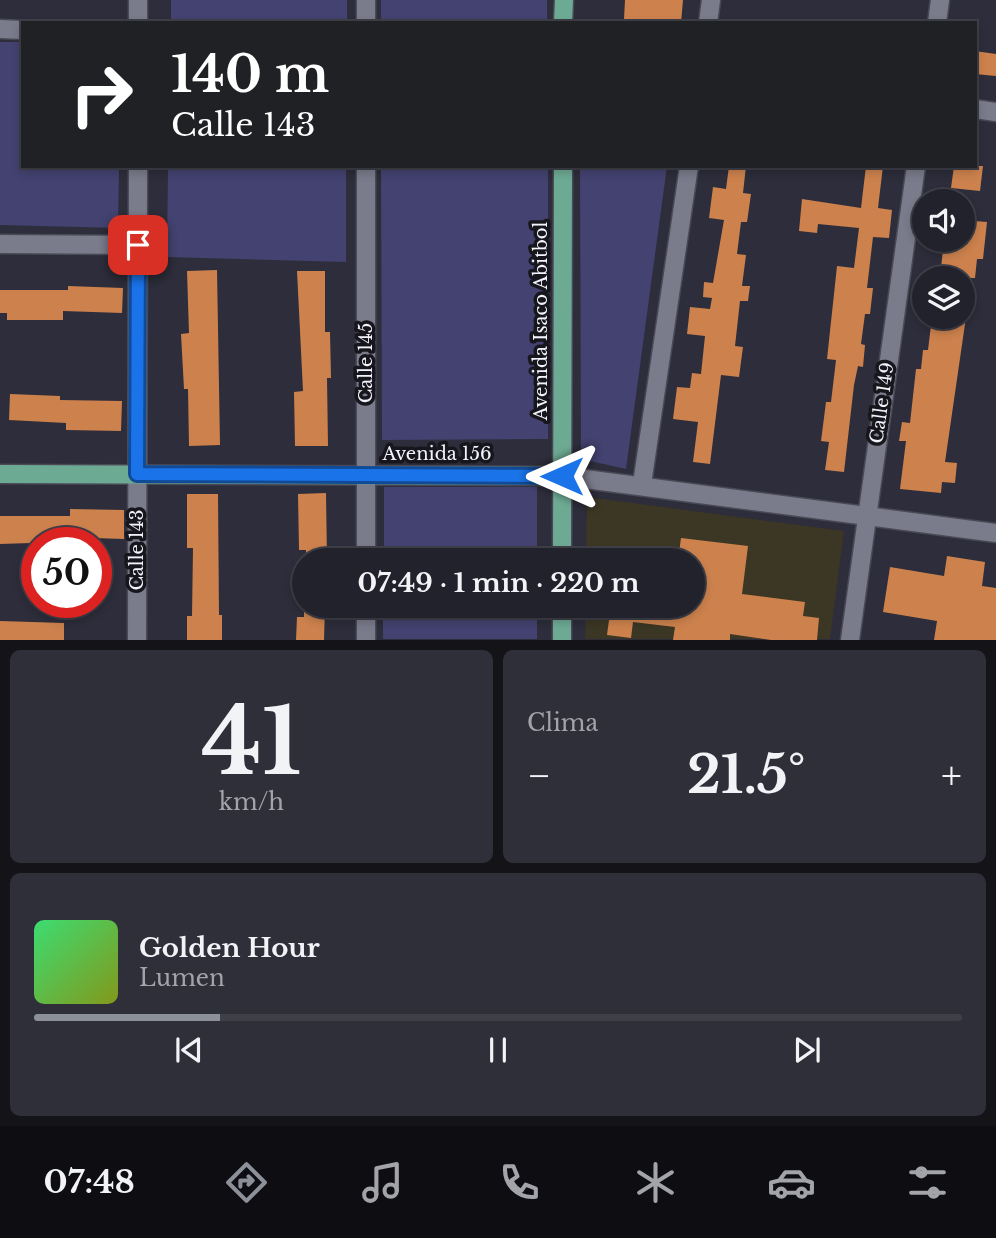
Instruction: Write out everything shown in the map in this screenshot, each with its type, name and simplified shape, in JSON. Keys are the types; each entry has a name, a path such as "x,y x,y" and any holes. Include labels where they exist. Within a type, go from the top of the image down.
{"main road":[{"path":"564,0 564,21"},
{"name":"Avenida Isaco Abitbol","path":"562,548 563,168"},
{"name":"Avenida 156","path":"0,474 562,476"},
{"path":"562,618 562,639"}],"street":[{"path":"138,0 138,21"},
{"path":"366,0 366,21"},
{"path":"708,21 711,0"},
{"path":"937,21 940,0"},
{"path":"0,29 21,30"},
{"path":"977,109 996,112"},
{"name":"Calle 143","path":"137,639 138,168"},
{"name":"Calle 145","path":"366,168 366,548"},
{"path":"642,484 689,168"},
{"name":"Calle 149","path":"850,639 916,168"},
{"path":"0,244 138,245"},
{"name":"Avenida 156","path":"562,476 642,484 996,533"},
{"path":"366,618 366,639"}],"shaded area":[{"path":"171,0 347,0 347,21 171,21"},
{"path":"381,0 547,0 547,21 381,21"},
{"path":"0,42 21,42 21,168 119,168 118,228 0,225"},
{"path":"168,168 346,168 346,262 167,257"},
{"path":"381,168 548,168 548,439 382,440"},
{"path":"580,168 667,168 626,469 581,459"},
{"path":"384,487 537,487 537,548 384,548"},
{"path":"587,497 844,531 830,639 585,639 586,618 705,618 705,548 586,548"},
{"path":"383,618 537,618 537,639 383,639"}],"building":[{"path":"625,0 683,0 681,21 624,19"},
{"path":"977,51 996,54 996,76 977,74"},
{"path":"983,166 980,191 951,188 954,168"},
{"path":"729,168 746,168 743,193 751,194 747,222 741,222 737,254 746,255 742,286 750,286 748,301 740,301 735,346 743,347 739,377 721,375 710,464 693,462 698,422 673,419 677,387 690,388 692,373 701,374 705,336 687,334 690,307 710,309 712,298 703,297 704,282 713,283 724,220 709,218 713,187 726,189"},
{"path":"866,168 883,168 878,208 892,210 889,238 873,237 867,288 873,288 870,314 865,314 861,344 865,345 863,367 858,366 854,385 844,472 825,470 829,442 821,441 826,402 831,402 836,360 827,359 837,266 854,268 859,228 818,224 817,233 799,231 802,199 861,208"},
{"path":"975,221 987,222 983,259 977,259 975,278 975,266 941,266 943,252 975,252"},
{"path":"217,270 220,445 189,446 188,389 184,389 181,334 189,333 187,271"},
{"path":"297,271 325,271 325,332 330,332 331,378 327,378 328,446 295,446 294,392 303,391"},
{"path":"68,286 123,288 122,313 63,311 63,320 7,320 7,313 0,313 0,290 68,290"},
{"path":"931,329 964,329 945,462 957,463 955,483 942,482 941,493 900,489 906,441 899,441 902,422 910,423 916,369 921,369 923,350 928,350"},
{"path":"10,394 60,396 60,400 122,401 121,431 66,430 66,423 9,420"},
{"path":"326,493 327,548 299,548 298,494"},
{"path":"187,494 218,494 219,615 222,615 222,640 187,640 187,616 192,616 193,548 187,548"},
{"path":"70,509 124,510 124,539 112,539 112,527 21,527 21,543 0,544 0,516 70,516"},
{"path":"681,538 748,546 742,594 805,602 803,616 819,618 817,640 771,640 730,634 730,640 673,640 675,627 633,622 631,638 607,635 609,620 595,618 705,618 705,548 680,548"},
{"path":"947,556 985,562 982,586 996,588 996,640 934,640 937,621 883,612 890,567 944,576"},
{"path":"297,618 325,618 324,640 296,640"},
{"path":"0,621 64,623 64,640 0,640"}],"route":[{"path":"138,245 137,474 562,476"}]}
